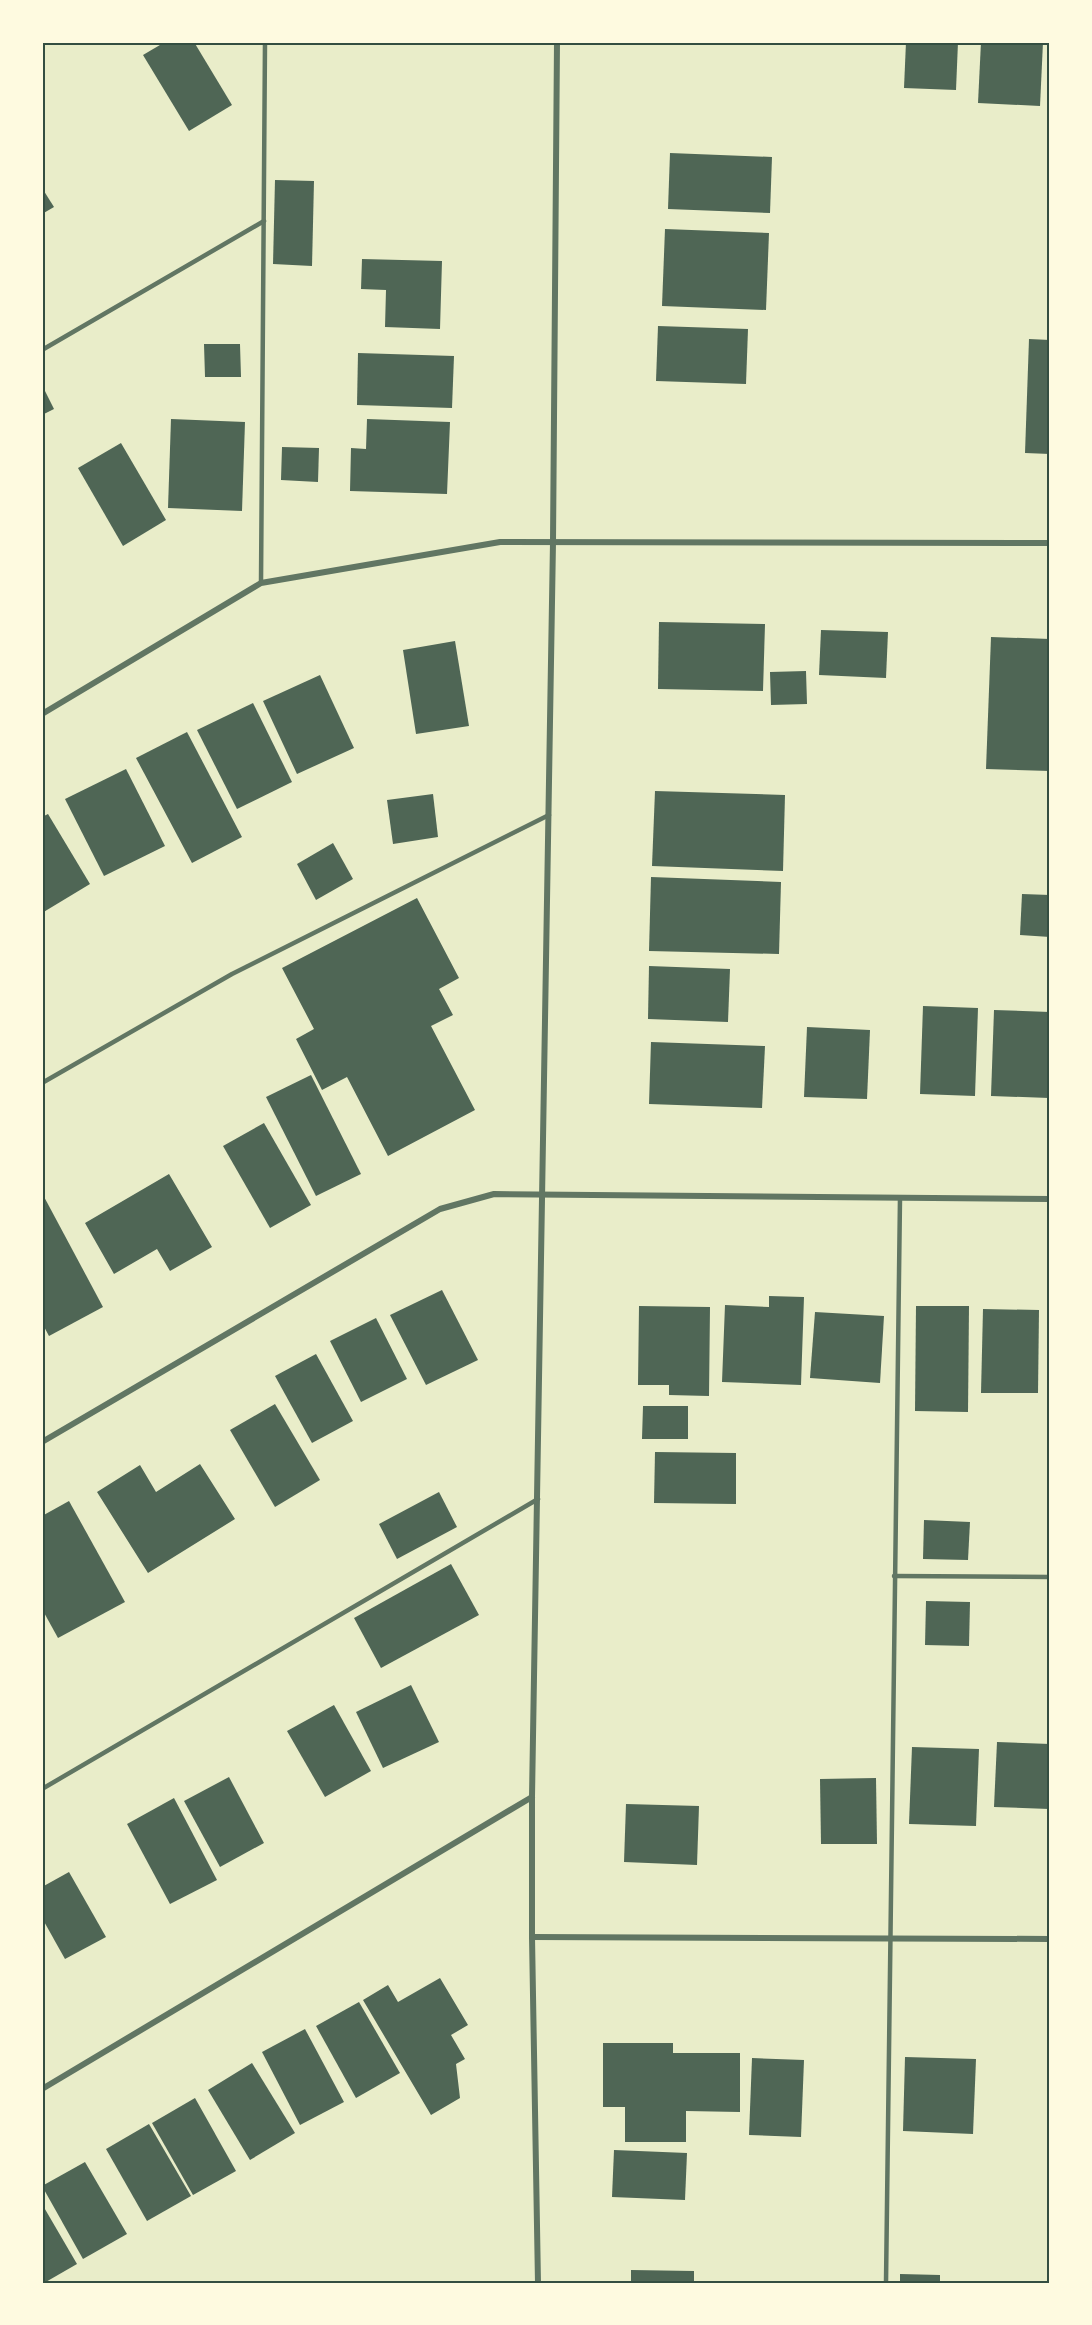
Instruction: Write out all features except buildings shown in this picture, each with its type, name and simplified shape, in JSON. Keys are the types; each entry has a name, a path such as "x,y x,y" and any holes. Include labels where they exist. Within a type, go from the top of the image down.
{"street":[{"path":"538,2283 531,1937 532,1797 553,542 557,42"},
{"path":"42,714 261,583 500,542 1050,543"},
{"path":"42,1442 440,1209 494,1194 1050,1199"},
{"path":"42,2089 532,1797"},
{"path":"531,1937 1050,1939"}],"lane":[{"path":"261,583 265,42"},
{"path":"42,350 264,220"},
{"path":"42,1083 232,974 549,815"},
{"path":"886,2283 900,1198"},
{"path":"42,1790 538,1499"},
{"path":"894,1576 1050,1577"}]}
